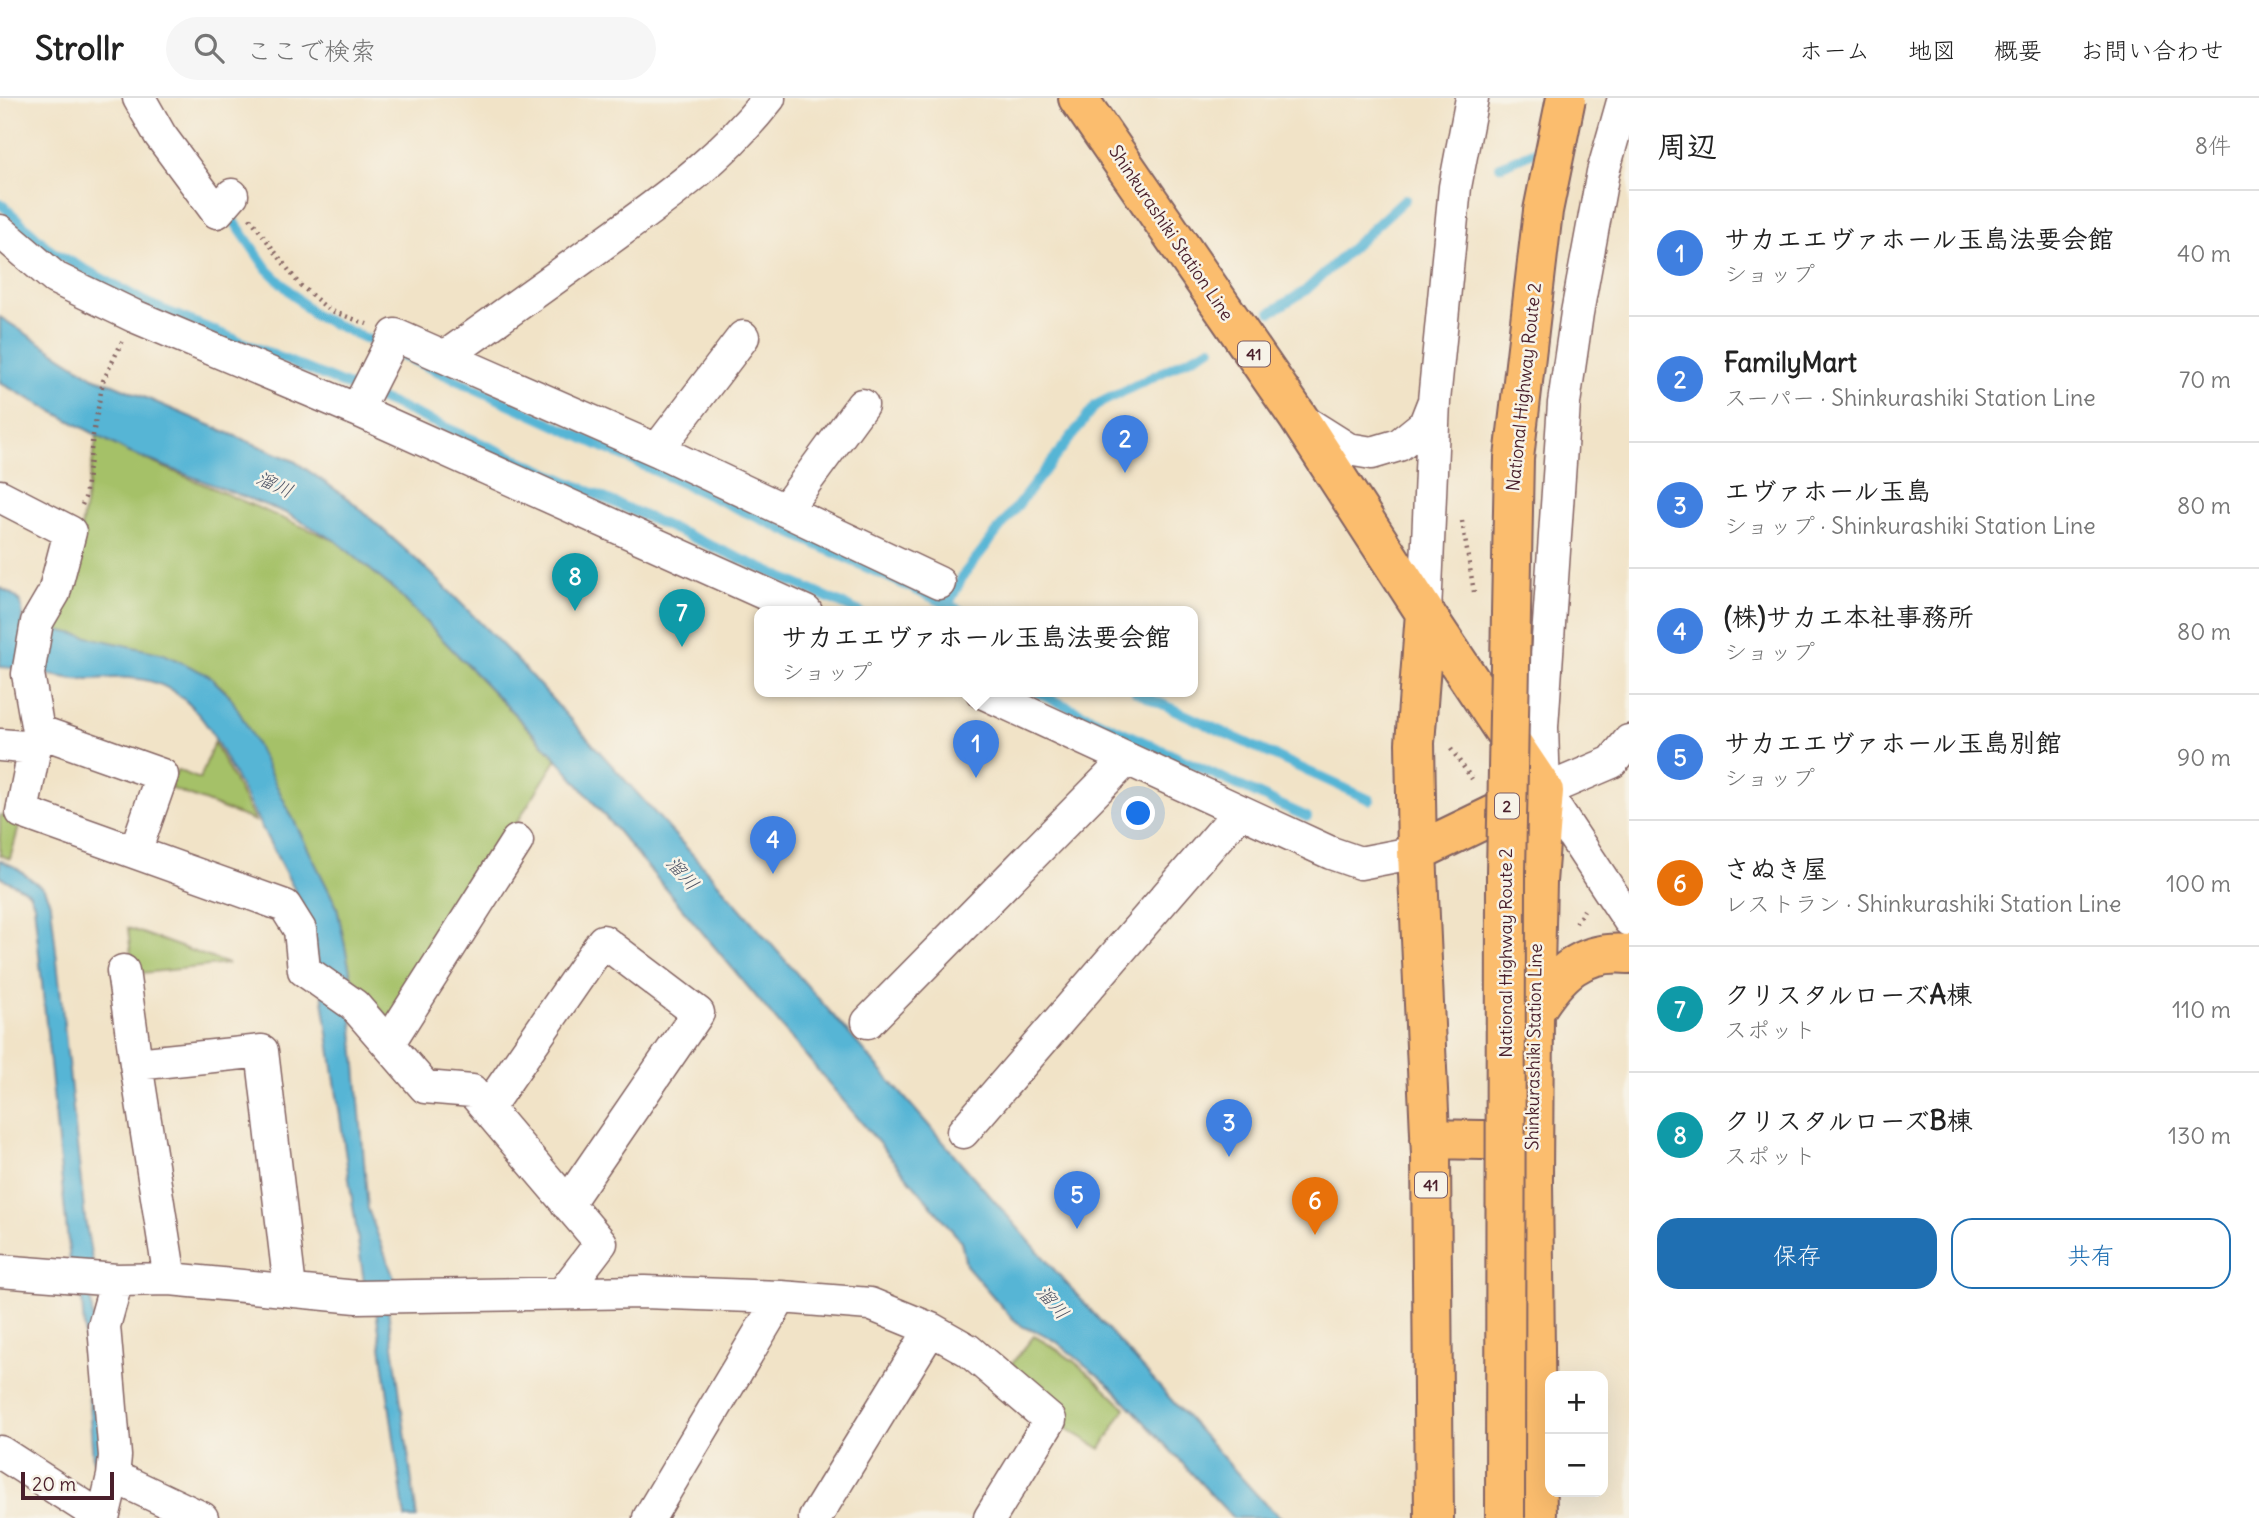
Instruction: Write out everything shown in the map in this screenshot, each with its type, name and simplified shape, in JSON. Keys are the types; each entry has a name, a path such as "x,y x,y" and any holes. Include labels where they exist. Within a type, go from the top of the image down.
{"main road":[{"name":"Shinkurashiki Station Line","path":"1078,98 1298,417 1544,791 1537,882 1534,1012 1537,1518"},
{"name":"National Highway Route 2","path":"1505,1518 1506,872 1514,458 1543,211 1566,98"},
{"name":"41","path":"1425,613 1415,743 1417,852 1430,1139 1434,1518"},
{"path":"1417,852 1544,791"},
{"path":"1534,1012 1551,985 1572,967 1591,956 1629,954"},
{"path":"1430,1139 1533,1141"}],"street":[{"path":"139,98 160,135 227,201"},
{"path":"376,372 438,354 669,196 714,159 769,98"},
{"path":"1425,613 1434,401 1455,187 1472,98"},
{"path":"1623,98 1603,172 1577,313 1564,403 1542,727 1544,791 1629,920"},
{"path":"0,231 55,278 134,316 376,372 795,606"},
{"path":"657,450 743,337"},
{"path":"438,354 657,450 939,583"},
{"path":"1298,417 1348,449 1373,453 1399,444 1425,424 1434,401"},
{"path":"785,510 862,405"},
{"path":"0,496 70,532 54,593 37,622 29,674 37,740 22,812 285,906 300,930 304,970 354,1005 425,1087 472,1091 601,1243 563,1293"},
{"path":"993,697 1331,853 1360,863 1417,852"},
{"path":"0,745 37,740 162,775 135,852"},
{"path":"1544,791 1612,762 1629,741"},
{"path":"868,1022 1127,759"},
{"path":"963,1132 1240,811"},
{"path":"388,1044 517,841"},
{"path":"487,1109 603,941 698,1013 568,1204"},
{"path":"122,971 170,1279"},
{"path":"136,1064 262,1051 290,1289"},
{"path":"1,1265 117,1280 170,1279 357,1297 644,1292 781,1297 870,1304 931,1329 968,1350 1050,1420 990,1518"},
{"path":"0,1452 102,1518 113,1476 115,1456 104,1326 117,1280"},
{"path":"649,1518 781,1297"},
{"path":"815,1518 931,1329"},
{"path":"113,1476 202,1518"}],"path":[{"path":"227,201 299,284 329,310 376,372"},
{"path":"70,532 85,498 103,381 134,316"},
{"path":"1576,923 1584,910"}],"green space":[{"path":"97,435 128,452 336,541 397,592 557,759 396,1013 389,1019 351,976 337,907 229,694 208,675 49,628 50,621 68,604"},
{"path":"214,742 255,821 170,788 177,770 200,779"},
{"path":"0,815 10,816 20,823 10,859 0,855"},
{"path":"128,928 228,964 133,974"},
{"path":"1034,1336 1083,1369 1125,1408 1101,1449 1059,1424 1066,1415 1008,1368"}],"water":[{"name":"溜川","path":"0,317 95,378 294,461 349,499 431,573 513,656 711,875 1058,1274 1265,1504 1282,1518 1233,1518 1111,1386 1057,1342 1023,1327 1010,1316 966,1265 961,1241 552,753 397,592 336,541 286,513 128,452 0,383"},
{"path":"0,588 19,600 22,622 164,654 208,675 230,696 246,724 337,907 351,976 349,981 368,1209 398,1289 387,1302 417,1518 405,1518 375,1302 365,1289 312,923 211,731 195,710 167,687 143,680 75,679 0,667"},
{"path":"0,860 15,867 44,889 51,905 85,1219 94,1271 91,1300 106,1452 101,1462 93,1461 82,1300 72,1282 34,904 29,892 0,877"}],"waterway":[{"path":"1500,166 1545,147"},
{"path":"1271,312 1305,291 1405,199"},
{"path":"0,203 51,251 147,303 400,407 847,606"},
{"path":"225,208 267,269 314,315 951,606"},
{"path":"948,605 964,574 1096,405 1211,348"},
{"path":"1047,697 1307,817"},
{"path":"1147,697 1370,800"}],"place":[{"name":"FamilyMart","path":"1125,473"},
{"name":"クリスタルローズB棟","path":"575,611"},
{"name":"クリスタルローズA棟","path":"682,647"},
{"name":"サカエエヴァホール玉島法要会館","path":"976,778"},
{"name":"(株)サカエ本社事務所","path":"773,874"},
{"name":"エヴァホール玉島","path":"1229,1157"},
{"name":"サカエエヴァホール玉島別館","path":"1077,1229"},
{"name":"さぬき屋","path":"1315,1235"}]}
